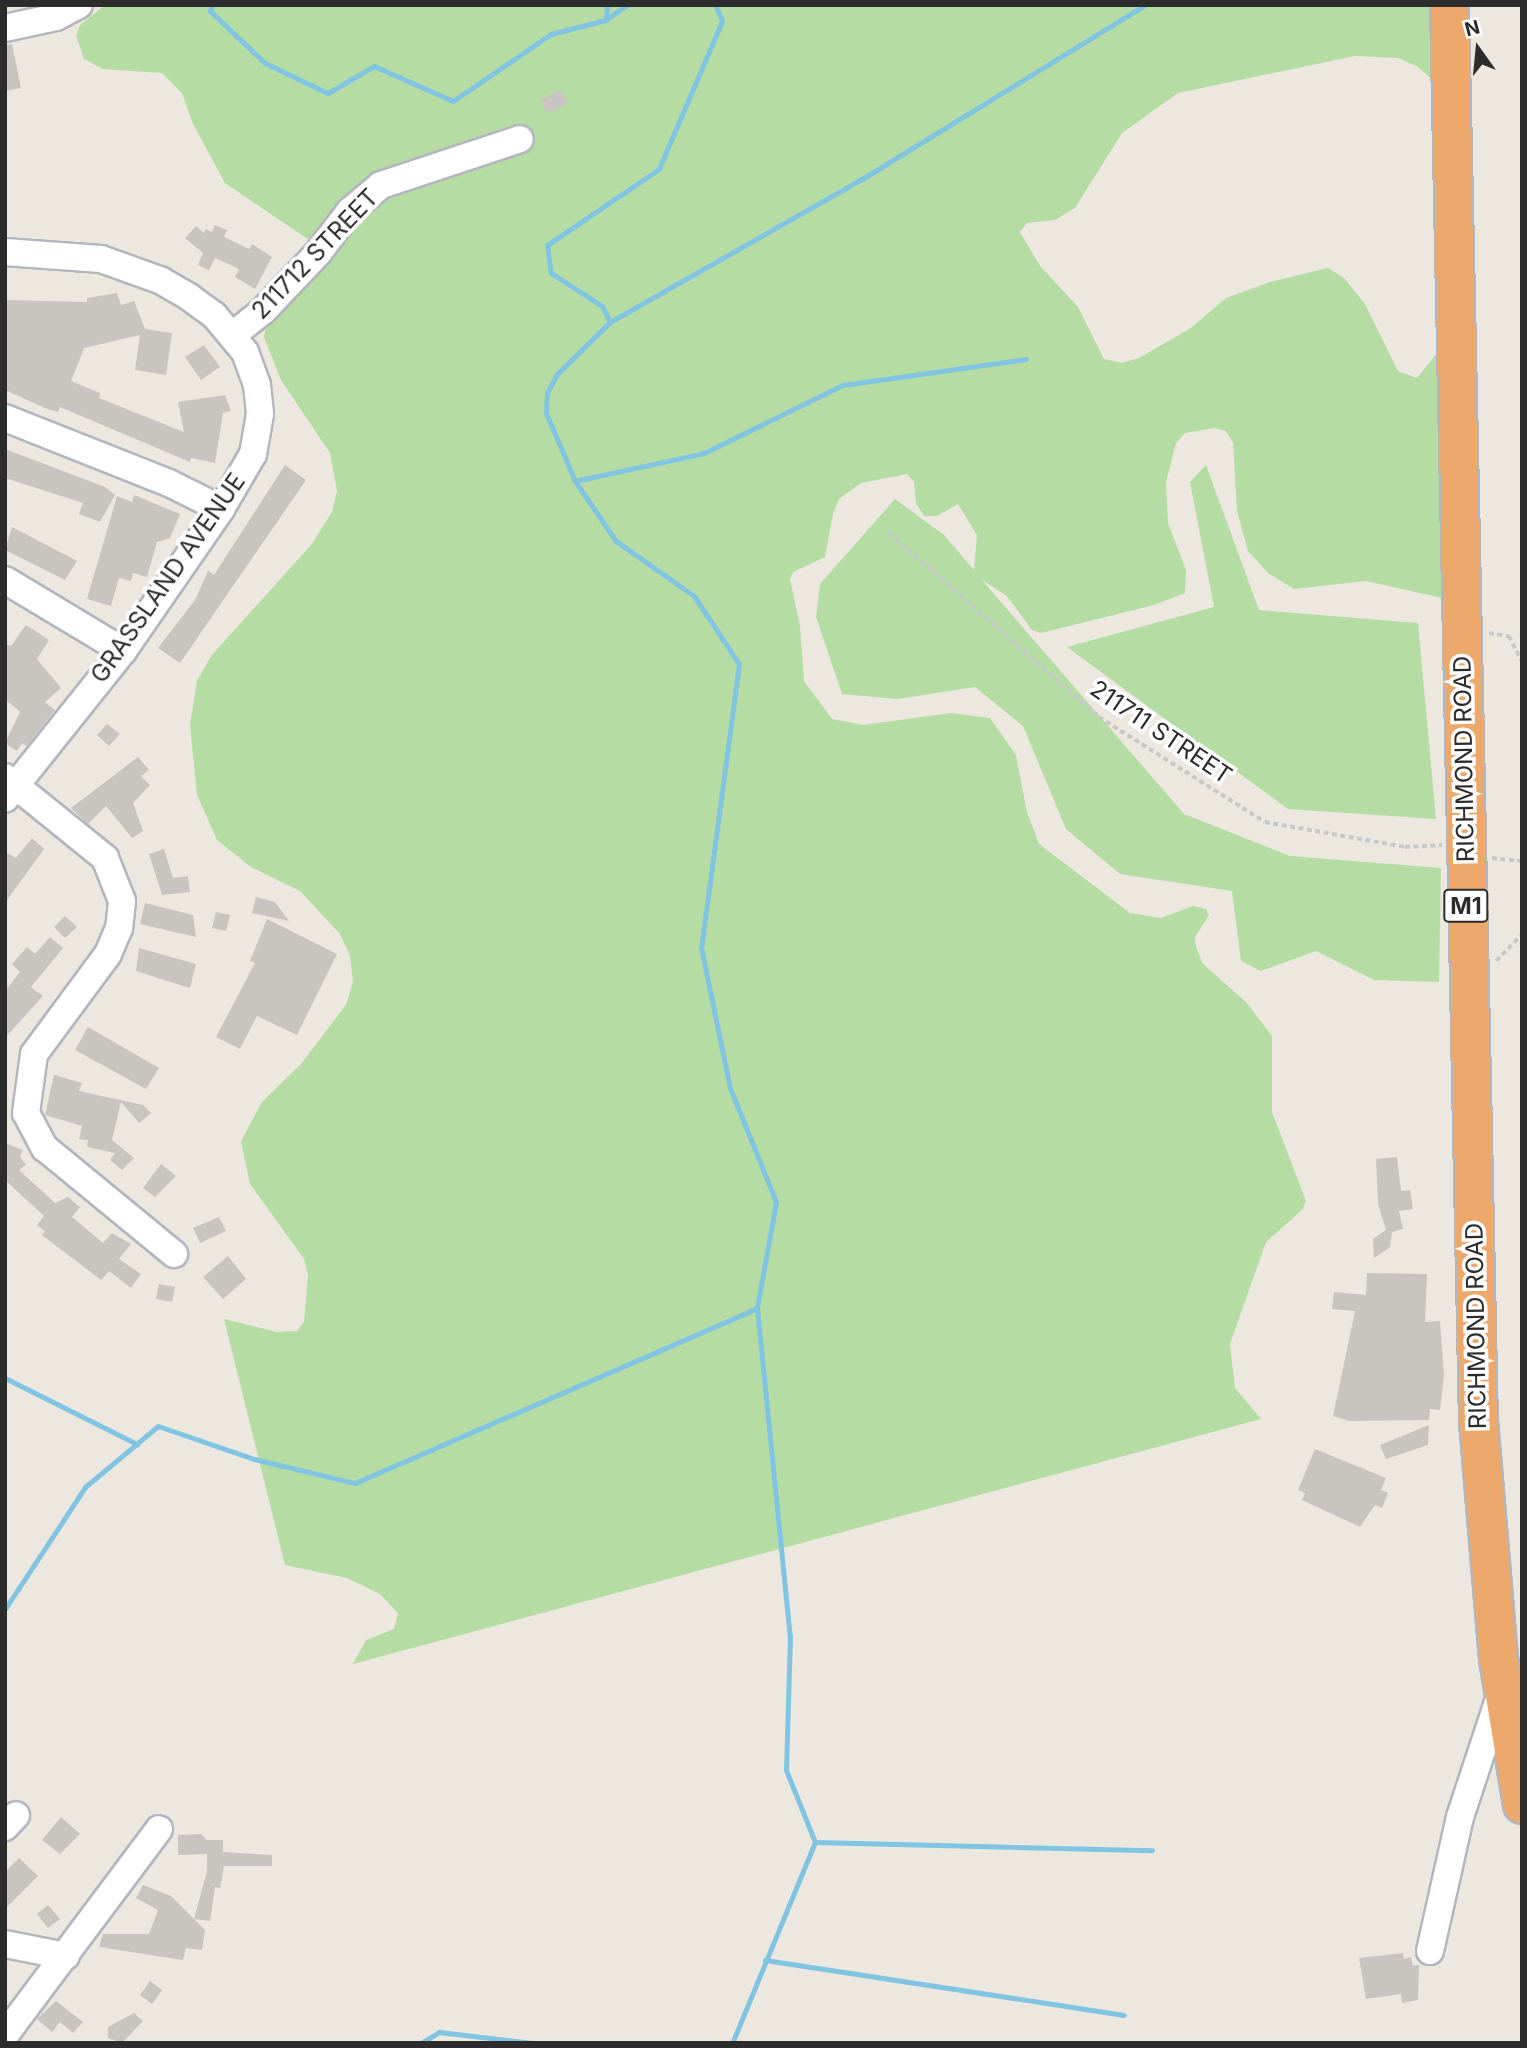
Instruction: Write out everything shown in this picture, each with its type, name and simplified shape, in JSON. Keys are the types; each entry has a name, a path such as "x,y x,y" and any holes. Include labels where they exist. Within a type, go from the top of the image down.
{"highway":[{"name":"RICHMOND ROAD","path":"1449,5 1479,1455 1503,1688 1522,1804"}],"street":[{"path":"5,28 56,17 79,5"},
{"name":"211712 STREET","path":"233,335 264,310 318,253 350,211 381,185 520,139"},
{"name":"GRASSLAND AVENUE","path":"5,252 101,259 160,280 197,303 233,335 257,385 260,414 253,454 220,509 123,651 9,787"},
{"path":"5,418 169,483 220,509"},
{"path":"5,580 123,651"},
{"path":"9,787 105,858 122,901 119,928 108,954 34,1054 26,1113 44,1148 174,1254"},
{"path":"1430,1951 1460,1817 1503,1688"},
{"path":"5,2035 159,1829"},
{"path":"5,1944 66,1956"}],"path":[{"name":"211711 STREET","path":"889,533 1099,718 1265,822 1405,847 1465,844"},
{"path":"1481,632 1507,634 1522,662"}],"green space":[{"path":"105,5 1432,5 1436,83 1418,67 1398,58 1355,56 1178,93 1122,133 1075,208 1055,220 1027,223 1020,232 1040,266 1078,307 1104,359 1122,363 1139,358 1191,328 1226,298 1270,282 1328,268 1344,278 1365,304 1398,371 1417,378 1442,347 1447,599 1366,581 1294,589 1268,573 1248,551 1237,511 1233,443 1226,431 1215,428 1185,433 1176,443 1166,482 1168,523 1186,570 1185,593 1154,605 1041,633 1032,630 1007,596 982,580 1184,814 1290,856 1441,868 1439,982 1374,980 1316,951 1261,971 1241,961 1232,891 1120,874 1066,829 1023,726 975,687 898,699 842,694 816,617 820,584 895,499 944,535 974,570 977,535 958,504 937,516 924,516 916,503 914,482 907,474 861,483 839,499 833,514 825,557 793,572 790,579 800,626 804,681 832,719 863,725 951,713 990,718 1016,755 1027,812 1039,844 1130,913 1161,918 1193,906 1206,909 1209,915 1195,937 1196,947 1203,964 1246,1002 1272,1036 1272,1112 1306,1201 1302,1210 1266,1242 1230,1344 1235,1388 1261,1419 353,1664 366,1640 394,1629 398,1613 380,1594 347,1578 285,1565 224,1319 277,1332 297,1331 304,1322 308,1275 304,1259 250,1184 241,1141 262,1102 301,1064 346,1005 353,982 350,956 340,934 300,891 251,867 217,840 197,795 190,725 197,681 211,656 312,544 332,512 337,491 330,453 281,380 264,337 266,326 315,272 318,246 225,183 193,124 182,93 162,73 103,69 84,59 76,35 80,25"},
{"path":"1206,465 1259,610 1418,623 1436,819 1288,809 1067,647 1214,607 1190,482"}],"building":[{"path":"12,44 21,88 5,91 5,45"},
{"path":"560,89 568,103 548,114 541,100"},
{"path":"215,225 227,230 224,237 249,249 252,244 272,257 255,289 235,277 239,269 215,258 209,270 198,265 203,253 185,238 196,226 204,233 206,229 212,232"},
{"path":"117,293 121,305 134,301 145,329 172,333 166,375 135,370 140,335 84,348 71,381 100,393 99,398 184,432 178,402 225,395 231,411 223,413 215,463 191,458 190,462 60,407 58,412 47,409 5,390 6,300 87,302 87,298"},
{"path":"204,345 220,367 201,380 185,357"},
{"path":"5,449 105,487 115,495 100,522 79,514 83,503 5,478"},
{"path":"285,465 306,480 180,663 158,648 195,600 208,571 214,575"},
{"path":"134,495 180,514 170,538 157,542 147,577 133,573 131,581 119,578 111,606 87,599 117,496 132,502"},
{"path":"12,527 77,561 65,580 5,550"},
{"path":"26,625 49,640 37,659 61,688 45,702 55,710 27,746 22,743 17,751 5,743 20,712 5,699 5,644 11,646"},
{"path":"107,724 120,734 109,746 97,735"},
{"path":"138,757 149,770 141,776 150,785 133,803 143,831 132,838 106,806 88,824 71,808"},
{"path":"32,838 44,849 5,903 5,852 16,858"},
{"path":"164,849 173,878 188,876 190,892 162,895 149,854"},
{"path":"256,897 275,902 289,921 252,913"},
{"path":"145,903 193,915 196,937 140,924"},
{"path":"216,912 230,915 226,931 212,928"},
{"path":"65,916 77,927 65,938 54,927"},
{"path":"267,919 337,954 297,1035 257,1016 240,1049 216,1037 255,963 250,961"},
{"path":"50,937 63,948 31,987 43,996 5,1038 5,991 20,972 12,964 27,947 35,954"},
{"path":"139,948 196,964 190,988 136,971"},
{"path":"88,1027 159,1068 146,1089 75,1050"},
{"path":"54,1075 82,1083 79,1091 143,1105 151,1113 139,1123 121,1102 112,1140 134,1158 122,1170 110,1160 115,1153 87,1147 88,1140 79,1139 82,1126 45,1115"},
{"path":"5,1143 23,1150 20,1156 26,1165 19,1170 55,1203 68,1197 80,1207 72,1217 103,1243 112,1233 131,1244 119,1259 141,1274 131,1288 109,1271 101,1280 42,1235 45,1231 37,1225 44,1216 5,1180"},
{"path":"1397,1157 1401,1191 1410,1190 1413,1209 1399,1211 1403,1229 1392,1232 1390,1247 1374,1258 1373,1239 1386,1230 1378,1204 1376,1159"},
{"path":"161,1164 176,1176 155,1197 143,1188"},
{"path":"219,1217 226,1231 200,1243 193,1228"},
{"path":"228,1256 246,1279 223,1299 203,1277"},
{"path":"1367,1273 1427,1274 1425,1322 1440,1321 1444,1375 1440,1410 1430,1409 1429,1420 1349,1421 1333,1416 1355,1311 1332,1309 1334,1292 1366,1295"},
{"path":"159,1284 175,1287 172,1302 156,1299"},
{"path":"1429,1425 1428,1445 1386,1459 1380,1445"},
{"path":"1315,1449 1386,1478 1381,1490 1388,1493 1382,1508 1375,1505 1360,1527 1302,1500 1305,1493 1298,1490"},
{"path":"61,1817 80,1834 60,1854 42,1840"},
{"path":"201,1834 207,1840 223,1840 223,1852 272,1855 272,1866 224,1866 220,1888 215,1887 210,1921 194,1919 207,1871 207,1854 178,1855 178,1835"},
{"path":"19,1858 38,1876 5,1909 5,1872"},
{"path":"143,1885 171,1896 205,1930 202,1950 186,1948 183,1960 99,1947 103,1934 149,1934 158,1910 136,1898"},
{"path":"48,1905 60,1919 48,1928 37,1914"},
{"path":"1403,1953 1404,1959 1411,1957 1413,1966 1419,1965 1418,2000 1402,2003 1401,1994 1366,1999 1359,1958"},
{"path":"150,1981 162,1990 152,2004 140,1995"},
{"path":"56,2001 83,2022 73,2033 60,2022 52,2032 37,2019"},
{"path":"134,2013 143,2021 122,2043 108,2038 108,2027"}],"waterway":[{"path":"212,5 210,11 265,63 328,93 374,66 453,101 551,34 605,20 627,5"},
{"path":"606,20 607,5"},
{"path":"715,5 722,21 659,169 547,245 551,273 602,306 610,322 557,374 547,393 546,413 575,481 616,541 694,596 739,664 701,947 730,1088 776,1202 757,1308 790,1636 786,1770 815,1842 732,2043"},
{"path":"610,322 862,179 1145,5"},
{"path":"575,481 704,453 843,385 1026,359"},
{"path":"5,1609 85,1487 158,1426 254,1459 355,1483 757,1308"},
{"path":"5,1378 137,1444"},
{"path":"815,1842 1152,1850"},
{"path":"765,1960 1124,2015"},
{"path":"421,2043 439,2032 532,2043"}]}
